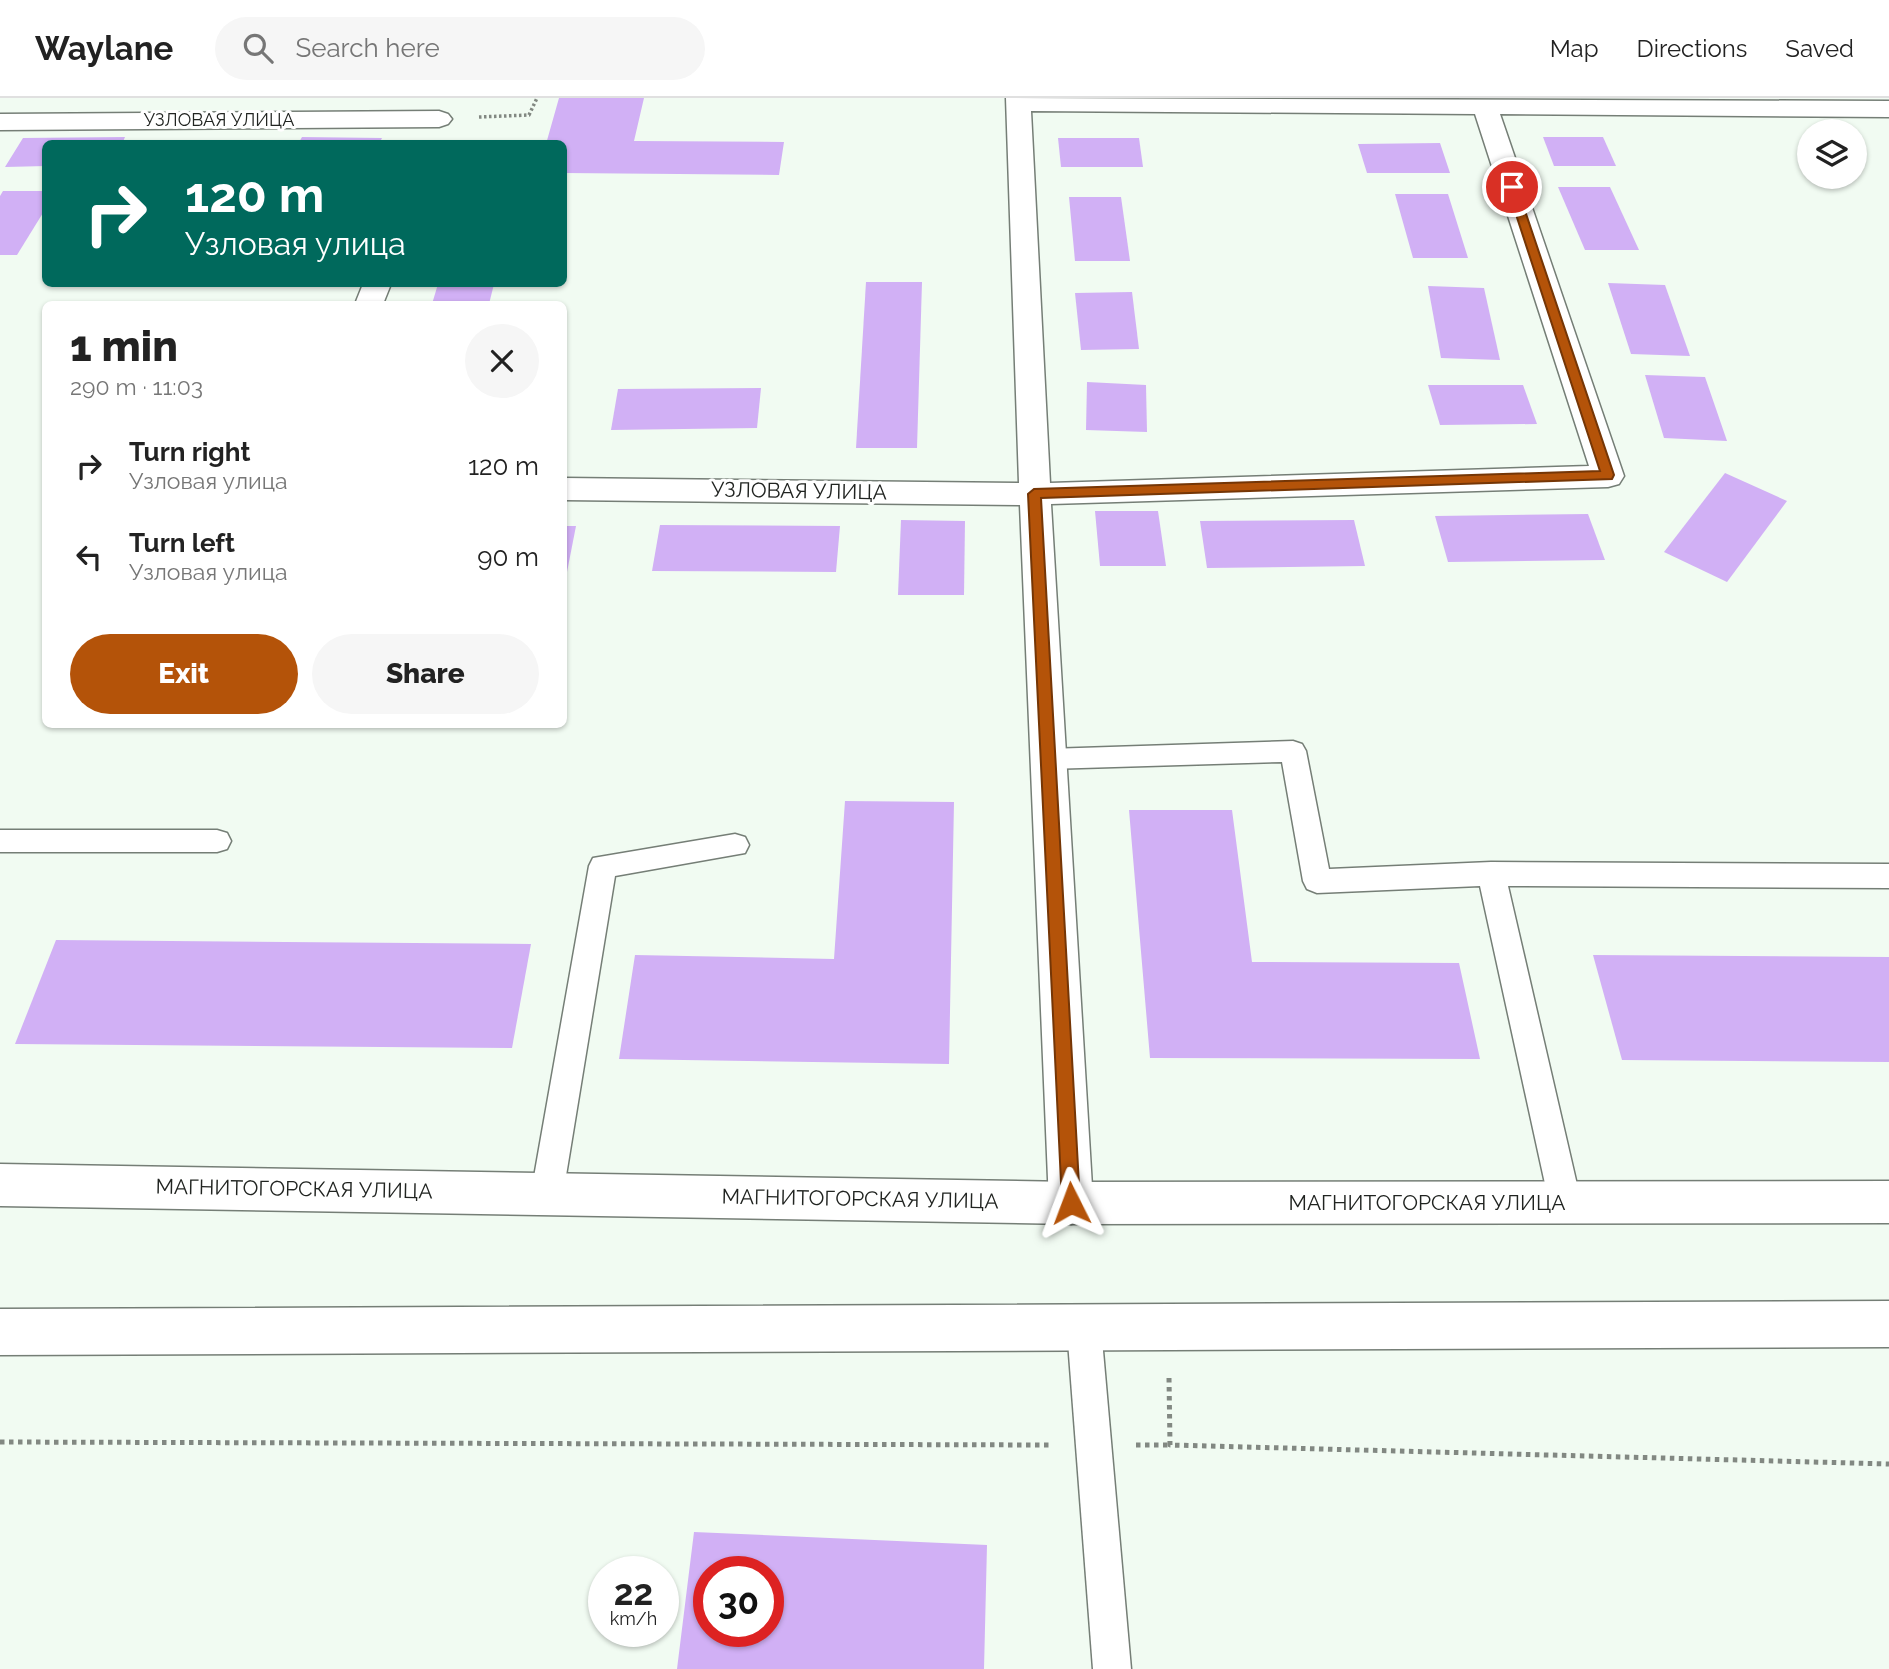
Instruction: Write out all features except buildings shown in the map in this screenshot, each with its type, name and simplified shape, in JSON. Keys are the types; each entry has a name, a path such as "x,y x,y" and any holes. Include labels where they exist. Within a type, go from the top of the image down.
{"street":[{"path":"1071,1203 1034,494 1018,100 1486,108 1889,109"},
{"name":"УЗЛОВАЯ УЛИЦА","path":"0,122 442,108"},
{"path":"430,140 442,108"},
{"name":"УЗЛОВАЯ УЛИЦА","path":"567,489 1034,494 1608,475 1486,108"},
{"name":"МАГНИТОГОРСКАЯ УЛИЦА","path":"0,1185 1071,1203 1889,1202"},
{"path":"0,1332 1889,1324"}],"lane":[{"path":"1048,760 1293,751 1317,881 1491,874 1889,876"},
{"path":"0,841 217,841"},
{"path":"547,1194 603,866 736,845"},
{"path":"1491,874 1565,1202"},
{"path":"1084,1328 1112,1669"}],"path":[{"path":"442,108 530,115 537,98"},
{"path":"1168,1327 1170,1445"},
{"path":"0,1441 1170,1445 1889,1464"}],"route":[{"path":"1071,1203 1034,494 1608,475 1512,187"}]}
